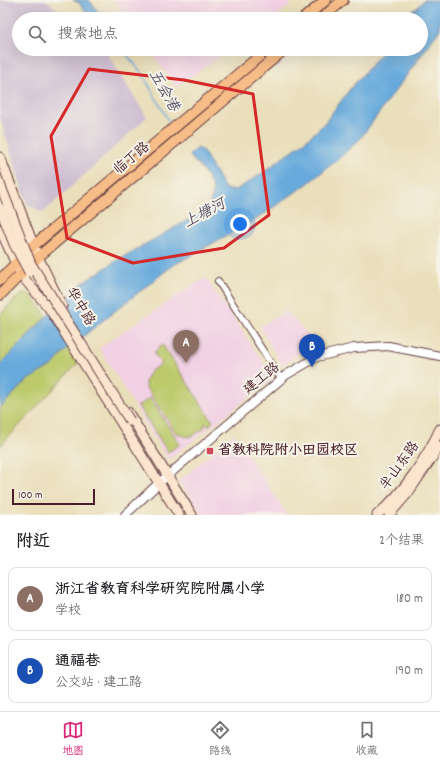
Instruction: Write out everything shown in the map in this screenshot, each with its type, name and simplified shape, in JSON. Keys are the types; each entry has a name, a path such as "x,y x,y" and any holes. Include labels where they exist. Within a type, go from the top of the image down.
{"main road":[{"path":"312,12 326,0"},
{"path":"329,12 343,0"},
{"name":"临丁路","path":"0,280 33,246 260,56"},
{"name":"临丁路","path":"0,295 22,275 38,257 277,56"},
{"name":"华中路","path":"0,157 33,246 58,300 192,515"},
{"name":"华中路","path":"0,184 31,264 129,423 148,466"},
{"name":"华中路","path":"0,208 14,244 26,268 129,423 158,461"},
{"name":"华中路","path":"0,229 22,275 49,308 178,515"},
{"name":"半山东路","path":"377,515 400,492 423,461 440,429"},
{"name":"半山东路","path":"389,515 408,493 440,446"}],"street":[{"path":"218,281 281,379"},
{"name":"建工路","path":"159,483 281,379 317,357 354,348 388,346 440,356"},
{"path":"125,515 159,483"}],"highlighted area":[{"path":"89,69 184,80 253,94 269,215 224,248 133,263 67,238 51,136"}],"shaded area":[{"path":"0,0 46,0 61,12 12,12 12,56 108,56 147,117 43,213 27,204 0,118"},
{"path":"114,0 288,0 291,5 282,12 123,12"},
{"path":"154,56 220,56 176,87"},
{"path":"205,277 274,378 168,460 99,348"},
{"path":"286,311 316,344 282,365 260,327"},
{"path":"234,434 287,515 202,515 179,481"}],"green space":[{"path":"29,293 44,312 78,363 0,446 0,315 16,298"},
{"path":"162,344 213,422 208,426 205,423 204,428 194,435 187,437 176,433 145,386 148,375 152,370 161,364 154,353"},
{"path":"150,398 180,444 168,452 138,406"}],"water":[{"path":"73,0 89,0 98,12 86,12 79,3"},
{"path":"424,0 440,0 440,29 428,46 428,12 411,12 412,10 416,9"},
{"name":"上塘河","path":"379,56 420,56 360,139 337,160 307,184 258,218 172,266 63,353 53,365 26,381 0,408 0,365 42,321 84,282 116,261 200,213 208,205 212,198 213,190 211,183 189,155 198,148 203,151 224,187 228,190 236,190 261,174 304,142 323,125 350,89"}],"waterway":[{"name":"五会港","path":"128,56 142,73 171,125"}],"place":[{"name":"浙江省教育科学研究院附属小学","path":"186,363"},
{"name":"通福巷","path":"312,367"},
{"name":"省教科院附小田园校区","path":"210,451"}]}
